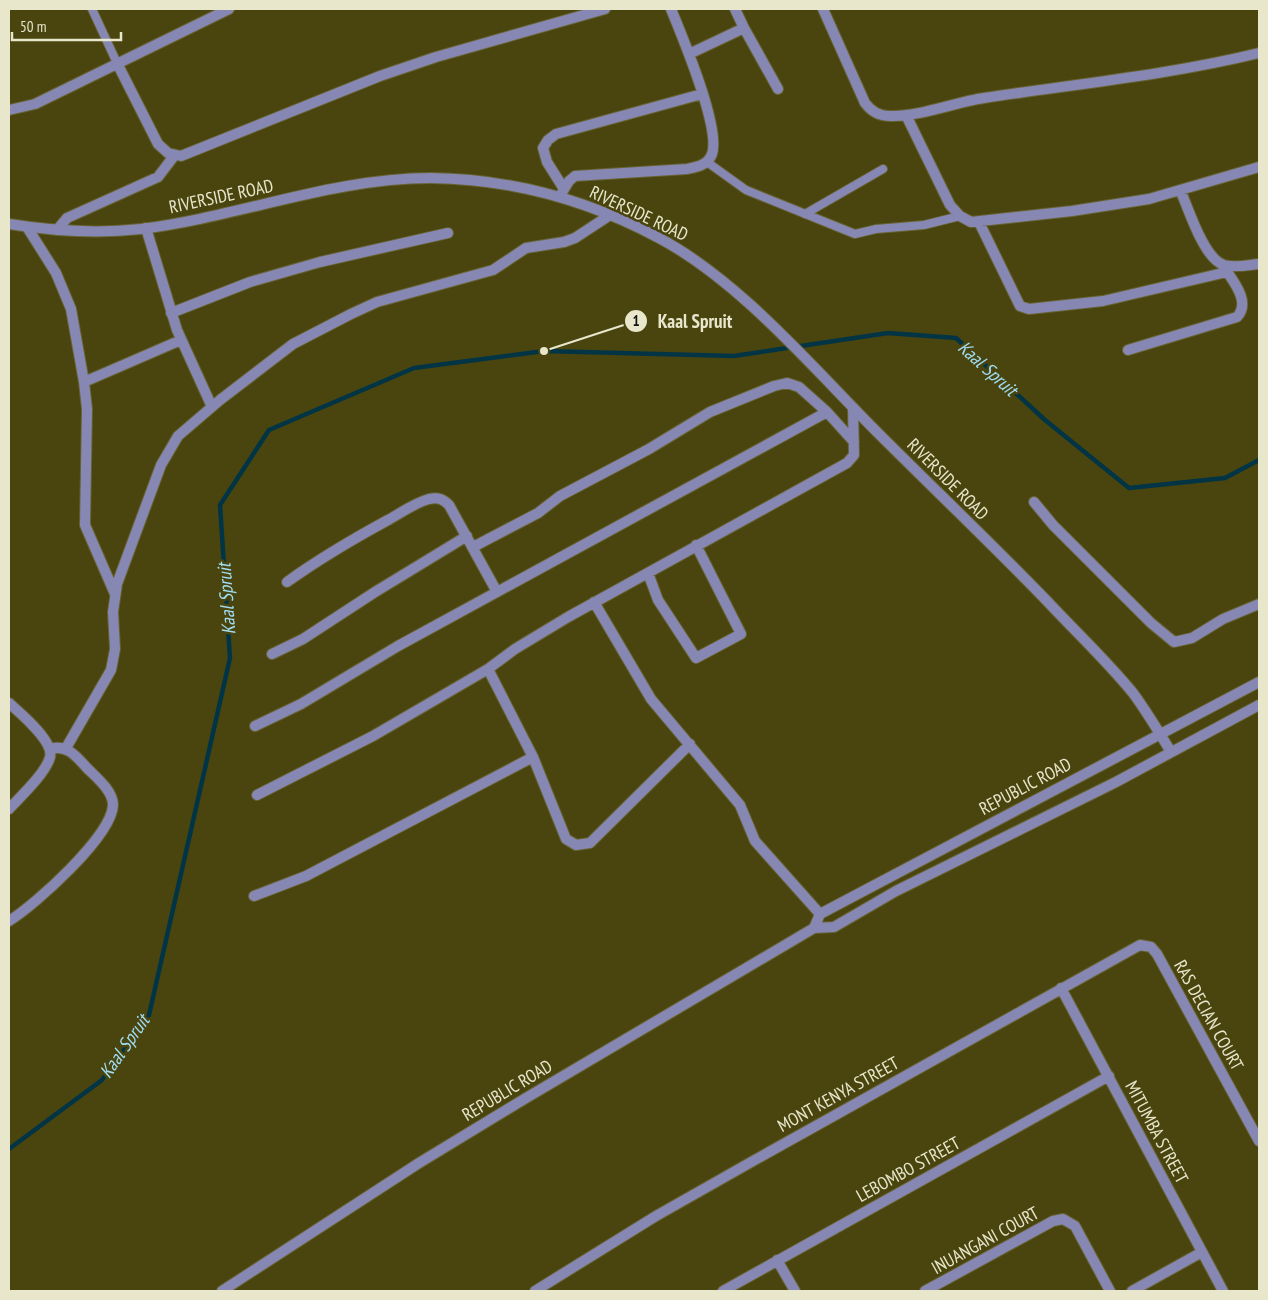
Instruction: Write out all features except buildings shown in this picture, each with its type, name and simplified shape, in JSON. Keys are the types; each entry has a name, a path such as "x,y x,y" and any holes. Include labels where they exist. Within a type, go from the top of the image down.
{"street":[{"path":"9,110 35,104 229,9"},
{"path":"117,63 158,144 174,156 187,155 380,76 436,57 605,9"},
{"path":"671,9 689,54 702,94 714,136 712,155 707,162 700,166 687,169 583,174 575,176 562,192 546,162 543,148 548,140 556,134 702,94"},
{"path":"735,9 778,89"},
{"path":"823,9 865,103 874,113 883,116 906,115 975,100 1208,64 1259,53"},
{"path":"689,54 744,28"},
{"path":"906,115 946,198 960,216 971,222 1114,205 1181,192 1259,167"},
{"path":"57,230 67,218 158,177 174,156"},
{"name":"RIVERSIDE ROAD","path":"9,224 95,233 146,228 365,183 399,179 488,181 562,192 659,238 688,255 735,292 1023,576 1110,668 1141,704 1171,752"},
{"path":"1128,350 1237,317 1242,311 1244,303 1225,268 1215,260 1205,246 1181,192"},
{"path":"66,748 110,670 115,649 113,612 115,594 161,465 178,436 293,344 351,314 377,302 501,267 518,252 526,248 564,242 575,238 610,215"},
{"path":"979,222 1020,306 1029,309 1103,301 1225,268 1259,264"},
{"path":"27,227 65,290 71,309 84,382 87,425 85,525 115,594"},
{"path":"146,228 171,313 181,340 212,407"},
{"path":"171,313 222,292 320,262 448,233"},
{"path":"84,382 181,340"},
{"path":"473,547 538,513 560,496 649,449 710,412 759,390 787,383 799,387 827,412 854,442"},
{"path":"257,795 373,736 488,669 515,649 594,602 847,462 854,455 853,408"},
{"path":"255,726 301,704 355,670 827,412"},
{"path":"287,582 318,560 365,532 429,499 444,500 467,536 497,592"},
{"path":"1034,502 1053,524 1151,623 1174,642 1192,638 1223,619 1259,604"},
{"path":"272,654 303,639 375,592 467,536"},
{"path":"648,573 658,600 696,658 741,634 696,545"},
{"path":"594,602 639,681 740,805 755,841 820,914 814,928"},
{"path":"488,669 533,757 566,839 576,845 590,843 690,744"},
{"name":"REPUBLIC ROAD","path":"820,914 1159,733 1259,682"},
{"path":"9,703 40,734 50,749 51,756 48,763 9,809"},
{"name":"REPUBLIC ROAD","path":"222,1291 418,1163 814,928 834,927 896,891 1171,752 1259,705"},
{"path":"9,921 59,880 106,826 111,815 112,797 104,786 66,748 59,746 50,749"},
{"path":"254,896 306,876 533,757"},
{"name":"MONT KENYA STREET","path":"535,1291 656,1216 1133,947 1147,946 1154,950 1159,957"},
{"name":"RAS DECIAN COURT","path":"1159,957 1259,1141"},
{"name":"MITUMBA STREET","path":"1061,988 1223,1291"},
{"name":"LEBOMBO STREET","path":"723,1291 1109,1076"},
{"name":"INUANGANI COURT","path":"925,1291 1052,1222 1062,1219 1075,1226 1110,1291"},
{"path":"1132,1291 1202,1252"},
{"path":"777,1260 795,1291"}],"lane":[{"path":"92,9 117,63"},
{"path":"707,162 746,190 855,234 876,229 924,225 960,216"},
{"path":"805,214 883,169"}],"waterway":[{"name":"Kaal Spruit","path":"9,1149 102,1080 149,1015 230,658 220,505 269,430 414,368 544,351 734,356 888,333 956,338 1045,420 1129,488 1225,478 1259,460"}],"place":[{"name":"Kaal Spruit","path":"544,351"}]}
